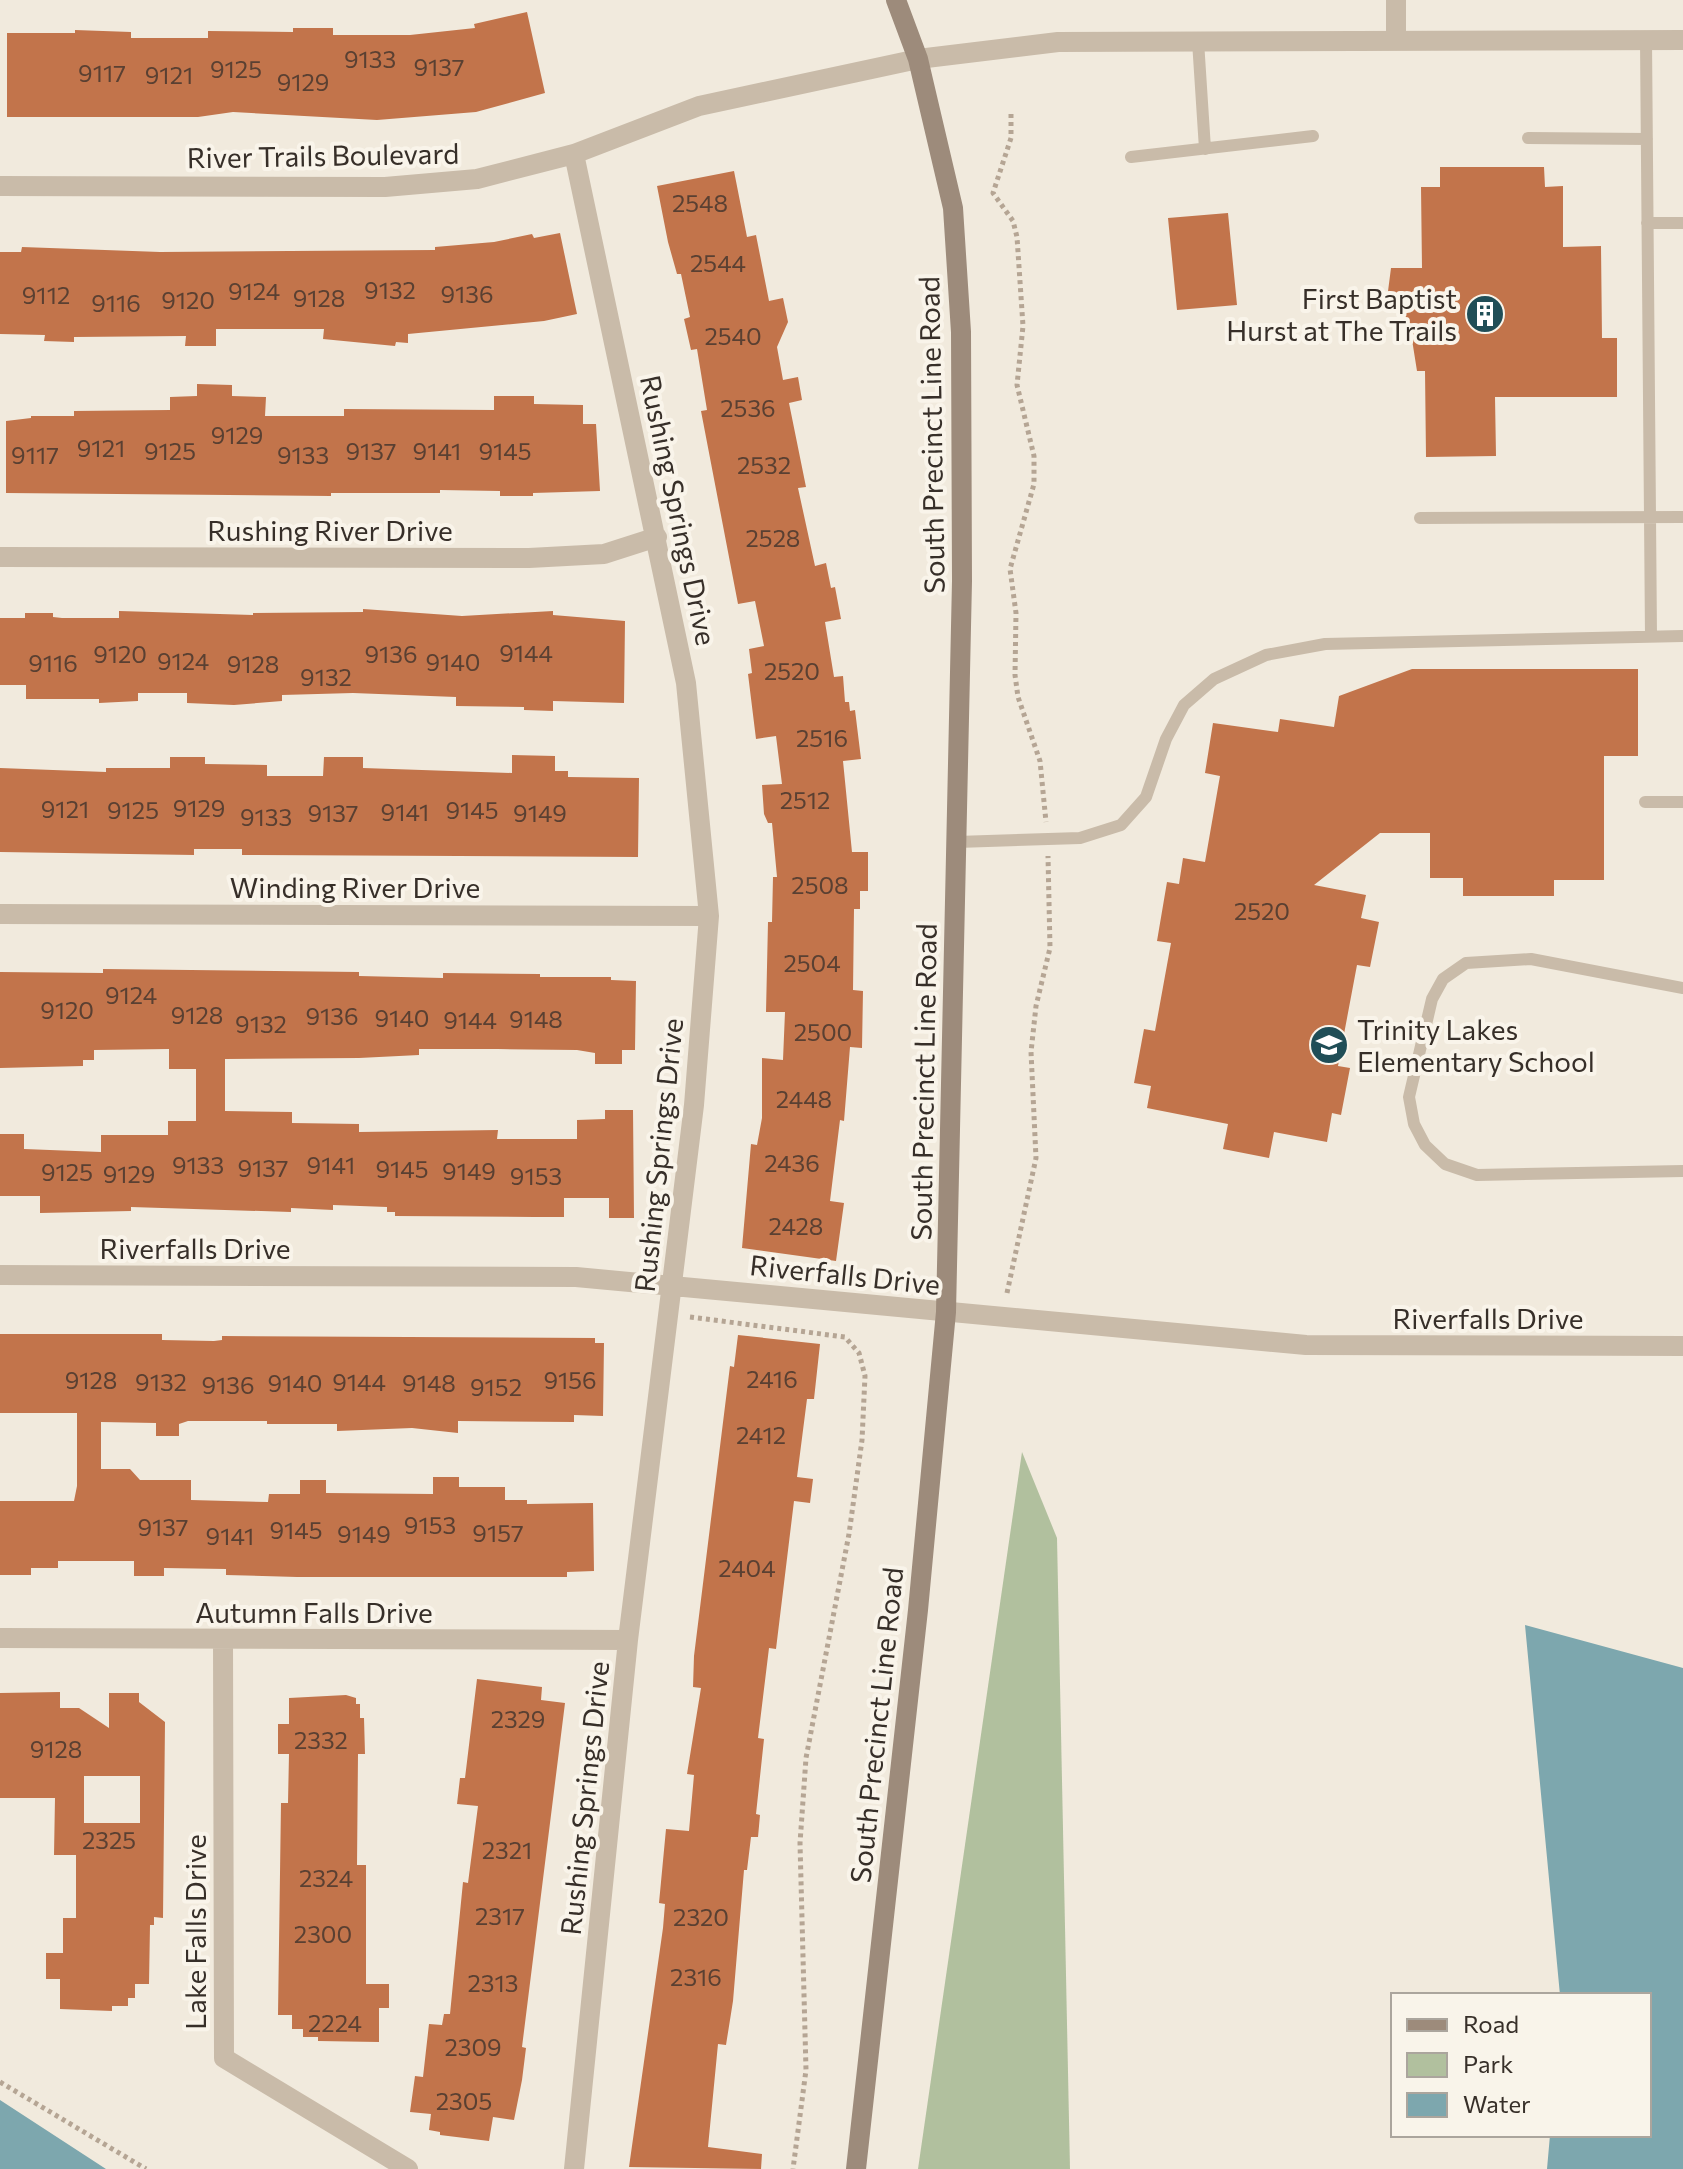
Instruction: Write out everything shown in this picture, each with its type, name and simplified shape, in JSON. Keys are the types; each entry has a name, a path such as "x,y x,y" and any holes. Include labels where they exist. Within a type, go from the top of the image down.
{"main road":[{"name":"South Precinct Line Road","path":"856,2169 916,1626 946,1312 962,581 961,332 953,208 918,59 896,0"}],"street":[{"path":"1396,0 1396,39"},
{"name":"River Trails Boulevard","path":"0,186 385,187 477,179 574,154 699,106 918,59 1058,42 1683,40"},
{"name":"Rushing Springs Drive","path":"574,154 686,683 709,916 694,1105 628,1640 574,2169"},
{"name":"Rushing River Drive","path":"0,557 529,558 604,554 657,537"},
{"name":"Winding River Drive","path":"0,914 709,916"},
{"name":"Riverfalls Drive","path":"0,1275 576,1277 1306,1345 1683,1346"},
{"name":"Autumn Falls Drive","path":"0,1638 628,1640"},
{"name":"Lake Falls Drive","path":"223,1639 224,2058 408,2169"}],"lane":[{"path":"1646,40 1651,636"},
{"path":"1198,41 1205,149"},
{"path":"1131,157 1313,136"},
{"path":"1528,138 1647,139"},
{"path":"1647,223 1683,223"},
{"path":"1420,518 1683,517"},
{"path":"957,842 1080,838 1121,825 1146,797 1166,739 1184,705 1214,679 1266,655 1325,644 1683,636"},
{"path":"1645,802 1683,802"},
{"path":"1683,988 1531,959 1466,963 1443,979 1432,999 1409,1097 1414,1124 1425,1145 1445,1164 1477,1175 1683,1171"}],"path":[{"path":"1002,1317 1036,1158 1031,1052 1036,1006 1050,948 1047,839 1040,761 1018,697 1015,675 1016,613 1010,569 1034,484 1034,456 1017,385 1023,326 1017,237 1013,221 993,193 1011,138 1011,114"},
{"path":"669,1314 845,1337 859,1353 865,1376 862,1440 849,1534 806,1758 800,1843 806,2070 793,2169"},
{"path":"0,2082 146,2169"}],"green space":[{"path":"1022,1452 1057,1538 1070,2169 918,2169"}],"water":[{"path":"1525,1625 1683,1668 1683,2169 1547,2169 1550,2137 1651,2137 1651,1993 1560,1993"},
{"path":"0,2100 106,2169 0,2169"}],"building":[{"path":"527,12 545,93 476,112 377,120 233,112 198,117 7,117 7,33 75,33 75,30 131,32 131,38 208,38 208,31 293,32 293,28 333,28 333,35 410,35 475,28 474,24"},
{"name":"First Baptist Hurst at The Trails","path":"1440,167 1544,167 1545,187 1563,186 1563,247 1601,246 1602,338 1617,338 1617,397 1495,397 1496,456 1426,457 1425,371 1417,371 1410,327 1399,327 1399,299 1387,299 1391,268 1422,268 1421,187 1440,187"},
{"path":"734,171 747,237 756,235 769,301 783,298 788,322 777,347 783,380 798,377 802,400 789,403 806,487 798,488 815,566 826,563 831,588 835,587 841,619 825,622 834,677 843,676 845,702 849,702 850,711 855,710 861,759 843,761 852,852 868,852 868,891 860,891 860,909 854,909 853,990 863,991 862,1048 850,1047 844,1121 840,1120 830,1201 844,1203 836,1261 742,1248 751,1144 757,1145 762,1118 762,1058 783,1060 785,1012 766,1012 768,922 772,922 773,877 777,877 772,823 768,823 764,814 762,785 782,784 776,736 756,739 748,674 752,673 749,649 764,646 755,601 738,604 701,411 707,410 697,349 691,350 684,319 690,317 681,274 677,274 668,242 657,186"},
{"path":"1228,213 1237,305 1177,310 1168,218"},
{"path":"560,233 577,314 544,321 408,334 408,343 396,342 395,346 323,339 324,329 216,329 216,346 185,346 186,336 74,337 74,342 44,341 45,335 0,334 0,252 21,252 22,247 160,252 435,250 435,247"},
{"path":"197,384 232,385 232,396 266,397 265,416 344,416 344,409 494,410 494,396 534,396 534,404 583,405 583,424 596,424 600,491 533,493 533,496 500,496 500,491 440,490 440,493 331,493 331,496 6,493 6,421 31,416 74,416 74,411 170,410 170,397 197,396"},
{"path":"363,609 462,616 553,611 553,615 625,621 624,703 553,701 553,711 524,710 524,707 456,706 456,697 353,693 282,695 282,701 234,705 187,703 187,693 138,693 138,701 99,703 99,699 26,699 26,685 0,685 0,618 25,618 25,613 53,613 53,617 62,618 119,618 119,611 253,615 363,612"},
{"path":"1412,669 1638,669 1638,756 1604,756 1604,880 1554,880 1554,896 1463,896 1463,878 1430,878 1430,833 1380,833 1314,885 1366,895 1361,918 1379,922 1370,967 1357,965 1338,1066 1350,1068 1341,1115 1332,1113 1327,1142 1274,1132 1269,1158 1223,1149 1228,1124 1147,1108 1151,1086 1134,1083 1144,1029 1155,1031 1171,943 1157,941 1167,882 1179,884 1183,858 1205,862 1220,776 1205,773 1213,723 1278,732 1280,719 1334,727 1339,696"},
{"path":"512,755 555,756 555,771 568,771 568,777 639,778 638,857 242,855 242,849 194,849 194,855 0,852 0,768 106,772 106,768 170,768 170,757 205,757 205,764 267,765 267,776 323,776 324,757 363,757 363,768 512,773"},
{"path":"103,969 359,972 359,976 443,978 443,973 540,974 540,977 611,977 611,980 636,981 635,1050 622,1050 622,1064 595,1064 595,1053 577,1050 498,1049 419,1049 419,1055 359,1058 225,1059 225,1111 292,1112 292,1123 359,1124 359,1132 498,1130 497,1139 577,1139 577,1120 605,1119 605,1110 633,1110 634,1218 609,1218 609,1198 564,1198 564,1217 535,1217 395,1216 395,1212 387,1212 387,1207 333,1205 333,1210 291,1208 291,1212 131,1207 131,1211 40,1213 40,1196 0,1196 0,1134 24,1134 24,1149 101,1152 101,1135 168,1135 168,1121 196,1121 196,1069 169,1069 169,1049 94,1050 94,1060 83,1060 83,1066 0,1068 0,972 103,973"},
{"path":"0,1334 162,1334 162,1340 214,1341 222,1340 222,1336 595,1338 595,1343 604,1343 603,1416 574,1415 574,1422 458,1421 458,1433 412,1428 337,1431 337,1424 188,1421 179,1424 179,1436 156,1436 156,1423 101,1422 101,1469 130,1469 140,1480 191,1480 191,1500 268,1502 269,1494 300,1494 300,1480 326,1480 326,1493 433,1494 433,1477 459,1477 459,1487 505,1487 505,1500 527,1500 527,1504 593,1503 594,1571 567,1572 567,1577 297,1577 226,1575 226,1569 164,1568 164,1576 134,1576 134,1561 58,1561 58,1568 31,1568 31,1575 0,1575 0,1501 74,1501 77,1486 77,1413 0,1413"},
{"path":"738,1335 820,1344 814,1399 807,1399 797,1477 813,1479 810,1503 794,1501 776,1649 769,1648 758,1738 764,1739 756,1814 760,1815 758,1837 751,1837 747,1870 744,1870 733,2001 726,2045 718,2044 708,2147 762,2154 761,2169 629,2167 663,1928 665,1904 659,1903 666,1829 689,1831 694,1775 687,1774 701,1688 693,1687 694,1656 730,1366 734,1367"},
{"path":"477,1679 542,1687 541,1700 565,1703 522,2047 526,2048 522,2080 514,2120 493,2117 489,2141 440,2135 440,2132 429,2130 431,2114 410,2112 415,2076 423,2077 429,2024 442,2025 444,2014 450,2014 463,1882 468,1883 478,1806 457,1804 460,1778 465,1778"},
{"path":"60,1692 60,1708 79,1708 109,1728 109,1693 139,1693 139,1702 165,1722 163,1918 154,1917 154,1925 150,1925 149,1984 135,1984 135,1998 128,1998 128,2006 112,2006 112,2011 60,2009 60,1979 46,1979 46,1953 63,1953 63,1918 76,1918 76,1855 54,1855 55,1798 0,1798 0,1693","holes":["84,1776 140,1776 140,1823 84,1823"]},
{"path":"346,1695 356,1698 356,1704 360,1704 360,1718 364,1718 365,1754 358,1754 357,1865 366,1865 366,1984 389,1984 389,2008 379,2008 379,2042 318,2041 318,2037 303,2037 303,2029 292,2029 292,2015 278,2015 281,1803 288,1803 289,1754 278,1754 278,1724 289,1724 289,1698"}],"place":[{"name":"First Baptist Hurst at The Trails","path":"1485,314"},
{"name":"Trinity Lakes Elementary School","path":"1329,1045"}]}
